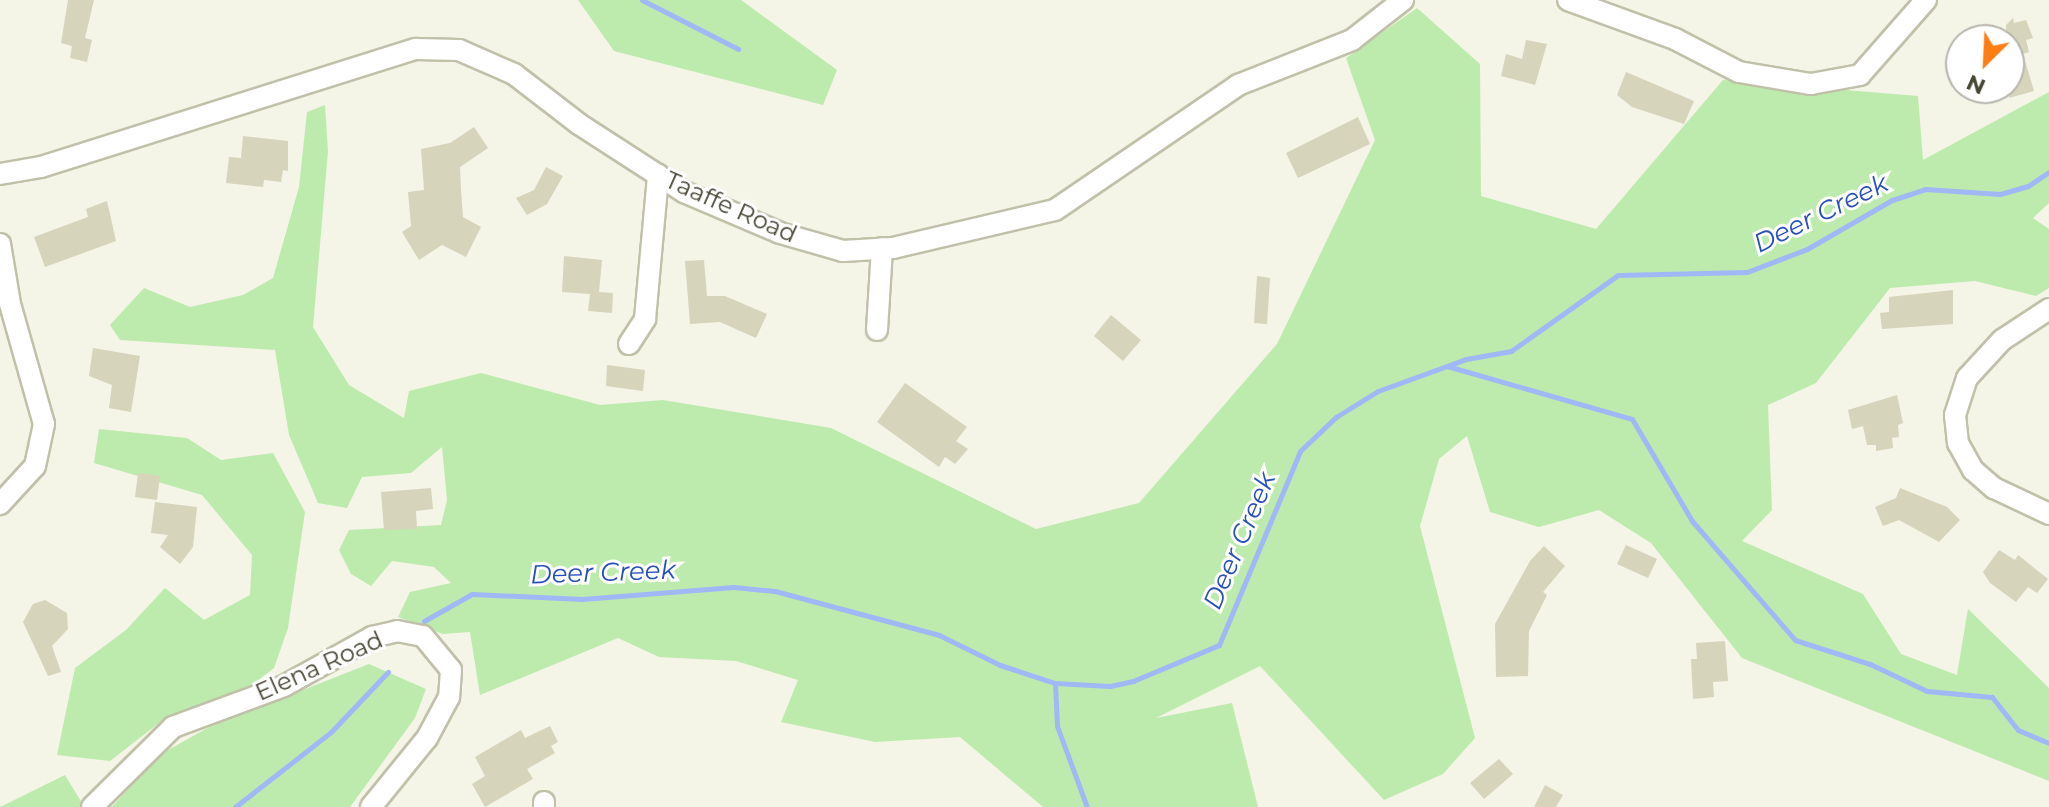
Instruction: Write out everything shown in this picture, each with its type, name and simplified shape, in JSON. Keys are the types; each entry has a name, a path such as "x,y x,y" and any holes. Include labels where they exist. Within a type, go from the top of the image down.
{"street":[{"name":"Taaffe Road","path":"0,174 41,167 416,49 459,50 514,74 658,175 780,233 843,251 882,248 934,241 1055,210 1238,85 1352,40 1403,0"},
{"path":"1568,0 1675,39 1739,72 1811,84 1860,75 1926,0"},
{"path":"629,344 645,319 658,175"},
{"path":"0,244 10,304 44,424 35,466 0,504"},
{"path":"877,330 882,248"},
{"path":"2049,309 2002,340 1967,378 1955,415 1958,443 1973,470 1994,488 2049,514"},
{"name":"Elena Road","path":"92,807 173,727 284,686 372,637 397,631 423,636 451,670 449,697 427,738 371,807"}],"green space":[{"path":"578,0 741,0 837,70 823,105 614,51"},
{"path":"1417,8 1480,64 1481,196 1596,229 1723,80 1918,96 1923,160 2049,92 2049,203 2033,218 2049,229 2049,288 2036,296 1975,281 1890,288 1816,383 1768,405 1772,510 1742,541 1863,594 1901,654 1957,675 1968,609 2049,688 2049,781 1742,658 1651,543 1599,510 1539,527 1490,512 1467,436 1439,459 1420,526 1475,738 1443,774 1384,800 1260,666 1156,718 1232,703 1258,807 1043,807 960,737 875,742 781,722 798,680 736,661 659,657 618,638 480,695 470,632 443,634 398,617 410,592 451,583 434,567 392,561 371,586 351,574 339,550 349,530 441,525 447,500 442,447 411,473 362,477 347,508 318,503 289,435 275,350 120,340 110,325 144,288 190,307 243,295 273,278 299,187 307,112 325,105 328,151 313,327 349,385 404,418 409,391 481,373 600,405 663,400 831,428 1036,529 1139,503 1277,344 1375,140 1346,58"},
{"path":"99,429 187,438 221,460 273,453 305,512 288,628 274,668 232,700 159,723 110,761 57,755 75,668 126,630 165,588 204,620 250,595 252,555 202,495 94,463"},
{"path":"369,664 426,689 415,718 350,807 112,807 159,755 211,726"},
{"path":"65,775 82,803 79,807 0,807"}],"building":[{"path":"68,0 94,0 85,38 92,40 87,62 70,58 72,46 61,43"},
{"path":"2013,18 2014,23 2026,20 2033,38 2026,40 2029,52 2025,53 2025,24 2007,24"},
{"path":"1526,40 1547,44 1535,85 1501,76 1506,54 1522,59"},
{"path":"2025,61 2034,91 2025,94"},
{"path":"1626,72 1694,101 1684,124 1632,107 1617,95"},
{"path":"1358,117 1370,144 1298,178 1286,153"},
{"path":"474,127 488,148 460,167 461,190 463,217 481,227 466,257 442,245 419,260 402,232 411,226 408,192 424,190 421,149 450,143"},
{"path":"243,136 288,141 288,171 283,170 281,182 264,180 263,187 226,183 229,157 241,158"},
{"path":"546,167 563,176 547,204 527,215 516,198 534,190"},
{"path":"107,201 116,241 45,267 34,237 88,217 86,209"},
{"path":"564,256 602,260 599,292 613,293 612,313 588,311 590,294 562,292"},
{"path":"704,260 707,296 725,296 767,314 756,338 720,322 690,324 685,261"},
{"path":"1257,276 1270,278 1267,324 1254,323"},
{"path":"1953,290 1953,324 1882,329 1880,313 1889,312 1889,297"},
{"path":"1111,315 1141,340 1123,361 1094,336"},
{"path":"93,348 140,356 131,412 109,408 112,385 89,376"},
{"path":"607,365 645,370 643,391 606,386"},
{"path":"905,383 967,427 956,441 968,449 955,464 945,457 939,467 877,422"},
{"path":"1897,395 1903,423 1898,425 1899,437 1892,438 1893,448 1876,451 1876,445 1867,445 1863,426 1852,429 1848,410"},
{"path":"138,473 160,476 157,500 135,497"},
{"path":"431,488 433,509 416,511 417,529 384,530 381,492"},
{"path":"1900,488 1947,507 1960,520 1939,542 1899,520 1883,526 1875,507 1896,498"},
{"path":"155,502 197,507 193,547 180,564 160,547 168,535 151,533"},
{"path":"1626,545 1657,559 1648,578 1617,564"},
{"path":"1544,546 1565,566 1543,592 1547,595 1529,631 1528,676 1496,677 1495,624 1530,561"},
{"path":"1999,550 2015,560 2018,555 2048,579 2037,593 2028,587 2016,602 1990,583 1983,572"},
{"path":"45,600 67,613 68,629 52,646 61,672 48,676 23,622 33,604"},
{"path":"1725,641 1728,681 1713,682 1714,697 1693,699 1691,659 1697,659 1696,643"},
{"path":"550,726 558,742 551,746 555,753 527,769 533,779 485,807 472,784 485,776 475,757 521,730 525,738"},
{"path":"1499,759 1513,774 1484,799 1470,783"},
{"path":"1545,785 1563,795 1556,807 1534,807"}],"waterway":[{"path":"642,0 738,49"},
{"name":"Deer Creek","path":"424,621 472,594 582,599 734,587 775,591 939,635 1000,665 1055,683 1110,686 1133,681 1219,645 1300,451 1336,417 1378,391 1466,359 1511,351 1618,275 1747,272 1807,249 1892,200 1925,189 2000,194 2028,186 2049,172"},
{"path":"1447,366 1632,419 1692,521 1795,640 1870,664 1927,691 1992,697 2018,730 2049,743"},
{"name":"Deer Creek","path":"235,807 331,732 388,672"},
{"path":"1055,683 1057,726 1087,807"}]}
